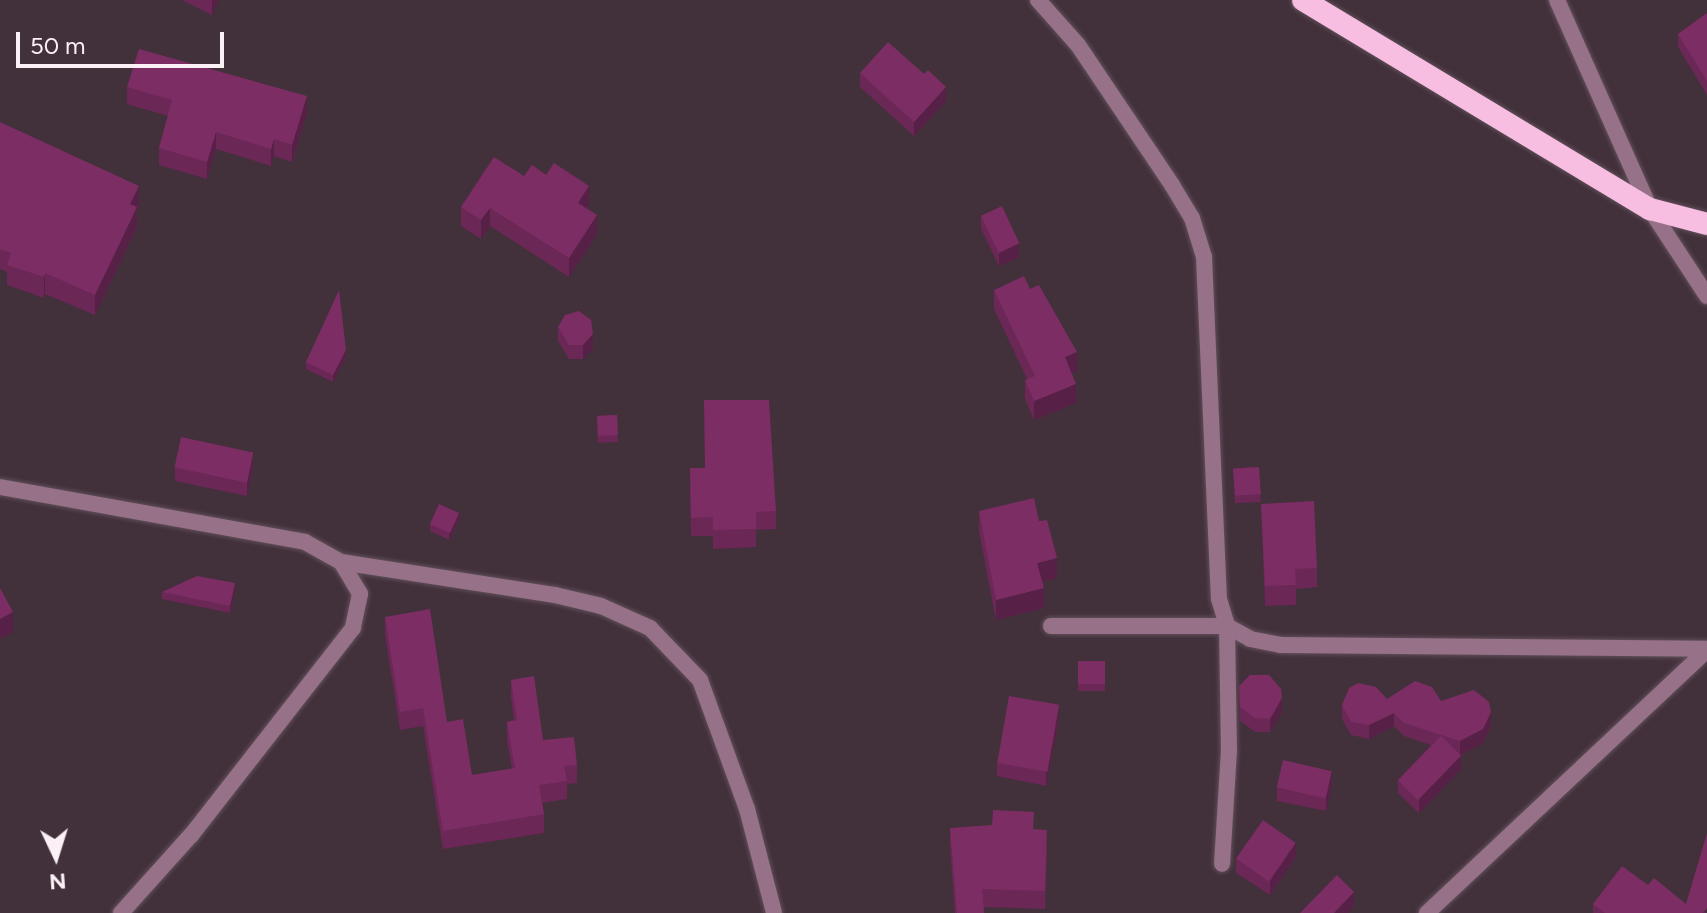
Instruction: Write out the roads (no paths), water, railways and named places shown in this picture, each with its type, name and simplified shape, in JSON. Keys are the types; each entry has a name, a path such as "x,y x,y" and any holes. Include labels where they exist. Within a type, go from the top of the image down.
{"highway":[{"path":"1303,0 1650,209 1707,224"}],"street":[{"path":"1038,0 1078,45 1172,185 1192,218 1204,257 1219,599 1227,626 1229,750 1222,864"},
{"path":"1557,0 1650,209 1707,296"},
{"path":"0,487 305,542 341,562 555,595 601,606 650,628 700,680 747,809 774,913"},
{"path":"121,913 191,835 353,628 360,594 341,562"},
{"path":"1051,626 1227,626 1250,639 1280,645 1707,649"},
{"path":"1427,913 1707,649"}]}
